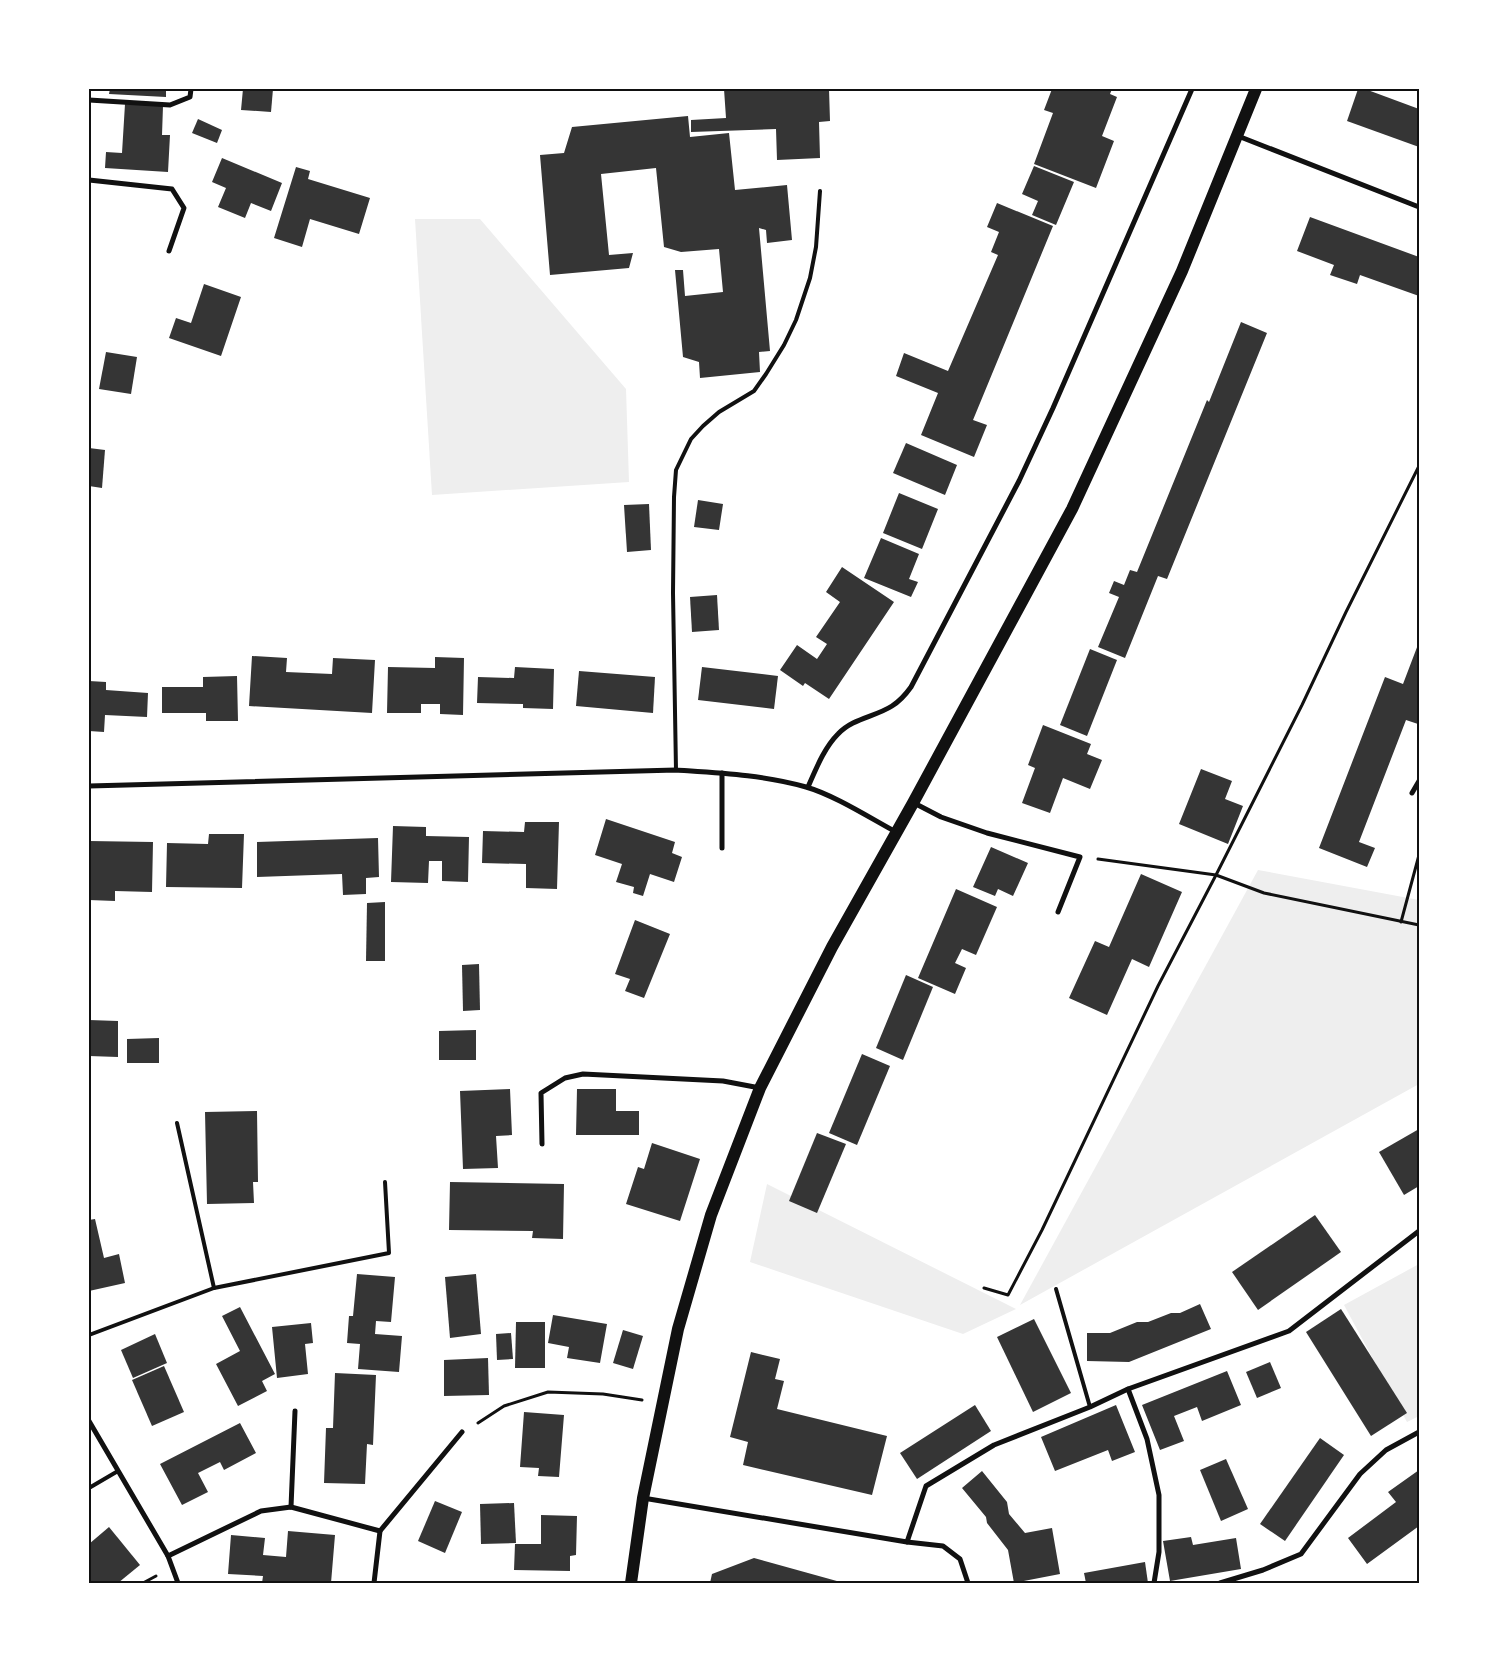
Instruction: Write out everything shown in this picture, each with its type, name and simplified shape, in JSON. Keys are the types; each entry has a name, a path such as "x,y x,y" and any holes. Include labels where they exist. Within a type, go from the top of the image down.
{"main road":[{"path":"631,1583 643,1498 678,1329 711,1215 760,1088 832,947 913,803 1072,509 1182,272 1256,89"}],"street":[{"path":"89,100 170,105 190,97 191,89"},
{"path":"808,787 827,748 838,734 851,723 891,707 911,687 1019,481 1053,408 1192,89"},
{"path":"1237,136 1419,207"},
{"path":"89,180 172,188 184,208 169,251"},
{"path":"89,786 676,770 759,776 808,787 897,832"},
{"path":"722,773 722,848"},
{"path":"1412,793 1419,781"},
{"path":"913,803 941,817 987,833 1080,857 1058,912"},
{"path":"542,1144 541,1093 565,1078 583,1074 723,1080 760,1088"},
{"path":"907,1542 926,1486 994,1444 1090,1407 1128,1389 1289,1330 1419,1231"},
{"path":"1128,1389 1147,1439 1159,1494 1159,1552 1154,1583"},
{"path":"291,1507 296,1411"},
{"path":"89,1421 168,1556 178,1583"},
{"path":"374,1583 380,1531 462,1432"},
{"path":"1220,1583 1263,1570 1302,1554 1360,1474 1386,1450 1419,1432"},
{"path":"643,1498 907,1542 943,1546 960,1558 968,1583"},
{"path":"168,1556 261,1511 291,1507 380,1531"}],"lane":[{"path":"676,770 673,592 676,470 691,439 720,412 754,391 775,360 796,320 810,278 816,247 820,191"},
{"path":"177,1123 214,1288"},
{"path":"89,1335 214,1288 389,1253 385,1182"},
{"path":"1056,1289 1090,1407"},
{"path":"89,1488 118,1471"}],"path":[{"path":"984,1288 1008,1295 1042,1230 1158,986 1302,705 1419,466"},
{"path":"1401,922 1419,855"},
{"path":"1080,857 1216,875 1264,893 1419,925"},
{"path":"462,1432 504,1406 548,1392 602,1394 662,1404"}],"shaded area":[{"path":"415,219 480,219 626,389 629,482 432,495"},
{"path":"1258,870 1419,900 1419,1084 1020,1305"},
{"path":"767,1184 1016,1309 963,1334 750,1262"},
{"path":"1419,1264 1419,1416 1407,1422 1344,1305"}],"building":[{"path":"110,89 166,89 166,97 109,94"},
{"path":"243,89 273,89 271,112 241,110"},
{"path":"724,89 829,89 830,121 819,122 820,158 777,160 776,129 691,132 691,120 726,118"},
{"path":"1052,89 1112,89 1110,94 1117,97 1102,136 1114,141 1096,188 1034,164 1053,113 1044,110"},
{"path":"1358,89 1365,89 1419,109 1419,147 1347,121"},
{"path":"125,104 163,106 162,135 170,135 168,172 105,168 106,152 122,153"},
{"path":"688,116 690,137 729,133 735,190 787,185 792,240 767,243 766,230 759,228 770,351 759,352 760,372 700,378 699,362 683,357 675,270 683,270 685,296 723,292 719,249 681,252 664,247 656,168 601,174 609,255 633,253 629,268 550,275 540,155 564,153 572,127"},
{"path":"198,119 222,130 217,143 192,133"},
{"path":"222,158 282,183 271,211 251,203 245,218 218,207 226,188 212,182"},
{"path":"1034,166 1074,182 1056,225 1032,215 1038,201 1022,194"},
{"path":"296,167 310,171 308,179 370,198 359,234 310,219 302,247 274,238"},
{"path":"997,203 1053,226 973,420 987,425 974,457 921,435 938,393 896,376 904,353 948,371 998,255 991,252 999,232 987,227"},
{"path":"1310,217 1419,257 1419,296 1360,275 1357,284 1330,275 1334,265 1297,251"},
{"path":"204,284 241,297 221,356 169,338 176,318 191,323"},
{"path":"1241,322 1267,333 1167,579 1158,576 1125,658 1098,647 1119,597 1109,593 1114,581 1124,585 1130,570 1137,572"},
{"path":"106,352 137,357 131,394 99,389"},
{"path":"906,443 957,465 945,495 893,473"},
{"path":"89,448 105,450 102,488 89,486"},
{"path":"899,493 938,509 922,549 883,533"},
{"path":"698,500 723,504 719,530 694,527"},
{"path":"649,504 651,550 627,552 624,505"},
{"path":"881,538 919,554 909,579 918,582 911,597 864,578"},
{"path":"842,567 894,602 829,699 805,683 803,686 780,670 797,645 817,659 827,644 816,637 840,602 826,592"},
{"path":"717,595 719,630 692,632 690,597"},
{"path":"1419,642 1419,720 1418,724 1406,720 1359,842 1375,848 1367,867 1319,848 1385,677 1403,684"},
{"path":"1090,649 1117,660 1087,736 1060,725"},
{"path":"252,656 287,658 286,672 332,674 333,658 375,660 372,713 249,706"},
{"path":"435,657 464,658 463,715 440,714 440,704 421,704 421,713 387,713 388,667 435,668"},
{"path":"515,667 554,669 553,709 523,708 523,704 477,703 478,677 514,678"},
{"path":"702,667 778,676 774,709 698,700"},
{"path":"579,671 655,677 653,713 576,706"},
{"path":"237,676 238,721 206,721 206,713 162,713 162,687 203,687 203,677"},
{"path":"89,681 106,682 106,690 148,693 147,717 105,715 104,732 89,731"},
{"path":"1043,725 1091,744 1087,754 1102,760 1090,789 1063,778 1050,813 1022,803 1035,768 1028,765"},
{"path":"1201,769 1232,781 1225,799 1243,806 1228,844 1179,824"},
{"path":"606,819 675,842 672,853 682,857 674,882 650,874 643,896 633,893 634,887 616,882 622,864 595,855"},
{"path":"525,822 559,822 557,889 526,888 526,864 482,863 483,831 524,832"},
{"path":"393,826 426,827 426,836 469,837 468,882 442,881 442,861 429,861 428,883 391,882"},
{"path":"209,834 244,834 242,888 166,887 167,843 208,844"},
{"path":"378,838 379,877 366,878 366,894 343,895 342,874 257,877 257,842"},
{"path":"89,841 153,842 152,892 115,891 115,901 89,900"},
{"path":"991,847 1028,863 1013,896 998,889 995,896 973,887"},
{"path":"1141,874 1182,892 1149,967 1132,959 1107,1015 1069,998 1095,941 1109,947"},
{"path":"956,889 997,907 976,955 962,949 955,963 966,968 955,994 918,978"},
{"path":"385,902 385,961 366,961 367,903"},
{"path":"635,920 670,934 644,998 625,991 630,979 615,974"},
{"path":"479,964 480,1010 463,1011 462,965"},
{"path":"906,975 933,987 903,1060 876,1048"},
{"path":"89,1020 118,1021 118,1057 89,1056"},
{"path":"476,1030 476,1060 439,1060 439,1031"},
{"path":"159,1038 159,1063 127,1063 127,1039"},
{"path":"862,1054 890,1066 857,1145 829,1133"},
{"path":"510,1089 512,1135 496,1136 498,1168 463,1169 460,1091"},
{"path":"577,1089 616,1089 616,1111 639,1111 639,1135 576,1135"},
{"path":"257,1111 258,1182 253,1182 254,1203 207,1204 205,1112"},
{"path":"1419,1129 1419,1186 1404,1195 1379,1152"},
{"path":"817,1133 846,1144 817,1213 789,1201"},
{"path":"652,1143 700,1159 680,1221 626,1204 638,1167 644,1169"},
{"path":"450,1182 564,1184 563,1239 532,1238 533,1231 449,1230"},
{"path":"1315,1215 1341,1252 1258,1310 1232,1272"},
{"path":"95,1219 104,1258 119,1254 125,1283 89,1291 89,1220"},
{"path":"357,1274 395,1277 391,1322 376,1321 375,1334 402,1336 399,1372 358,1369 360,1344 347,1343 349,1316 353,1316"},
{"path":"476,1274 481,1334 450,1338 445,1277"},
{"path":"1200,1304 1211,1329 1129,1362 1087,1361 1087,1333 1110,1333 1137,1322 1148,1322 1171,1313 1180,1313"},
{"path":"240,1307 275,1374 262,1381 267,1391 238,1406 216,1364 240,1351 222,1316"},
{"path":"1341,1309 1407,1413 1371,1436 1306,1332"},
{"path":"553,1315 607,1324 600,1363 567,1358 569,1347 548,1343"},
{"path":"1034,1319 1071,1393 1033,1412 997,1337"},
{"path":"516,1322 545,1322 545,1368 515,1368"},
{"path":"311,1323 313,1343 305,1344 308,1374 277,1378 272,1327"},
{"path":"623,1330 643,1336 633,1369 613,1363"},
{"path":"511,1333 513,1359 497,1360 496,1334"},
{"path":"155,1334 167,1363 133,1378 121,1350"},
{"path":"751,1352 780,1359 775,1379 784,1381 777,1409 887,1436 872,1495 743,1465 748,1442 730,1437"},
{"path":"488,1358 489,1395 444,1396 444,1360"},
{"path":"1270,1362 1281,1388 1257,1398 1246,1372"},
{"path":"164,1366 184,1412 152,1426 132,1380"},
{"path":"1227,1371 1241,1405 1202,1421 1197,1407 1174,1416 1184,1441 1160,1450 1142,1405"},
{"path":"335,1373 376,1375 373,1445 367,1444 365,1484 324,1483 326,1428 333,1428"},
{"path":"975,1405 991,1431 917,1479 900,1453"},
{"path":"1116,1405 1135,1452 1112,1461 1108,1450 1055,1471 1041,1437"},
{"path":"524,1412 564,1415 559,1477 538,1476 539,1468 520,1467"},
{"path":"240,1423 256,1453 224,1470 220,1462 198,1473 208,1492 182,1505 160,1464"},
{"path":"1320,1438 1344,1455 1285,1541 1260,1524"},
{"path":"1226,1459 1248,1509 1221,1521 1200,1470"},
{"path":"1419,1470 1419,1526 1367,1564 1348,1538 1396,1502 1388,1492"},
{"path":"982,1471 1007,1502 1009,1514 1025,1533 1052,1528 1060,1574 1014,1583 1008,1550 987,1523 986,1517 962,1488"},
{"path":"435,1501 462,1512 445,1553 418,1541"},
{"path":"514,1503 516,1543 481,1544 480,1504"},
{"path":"541,1515 577,1516 576,1555 570,1556 570,1571 514,1570 515,1544 541,1544"},
{"path":"109,1527 140,1565 118,1583 89,1583 89,1544"},
{"path":"288,1531 335,1535 331,1583 262,1583 263,1576 228,1574 231,1535 265,1538 263,1555 286,1557"},
{"path":"1191,1537 1193,1545 1236,1538 1241,1569 1170,1581 1163,1541"},
{"path":"754,1558 844,1583 710,1583 712,1574"},
{"path":"1145,1562 1148,1583 1086,1583 1084,1573"}]}
